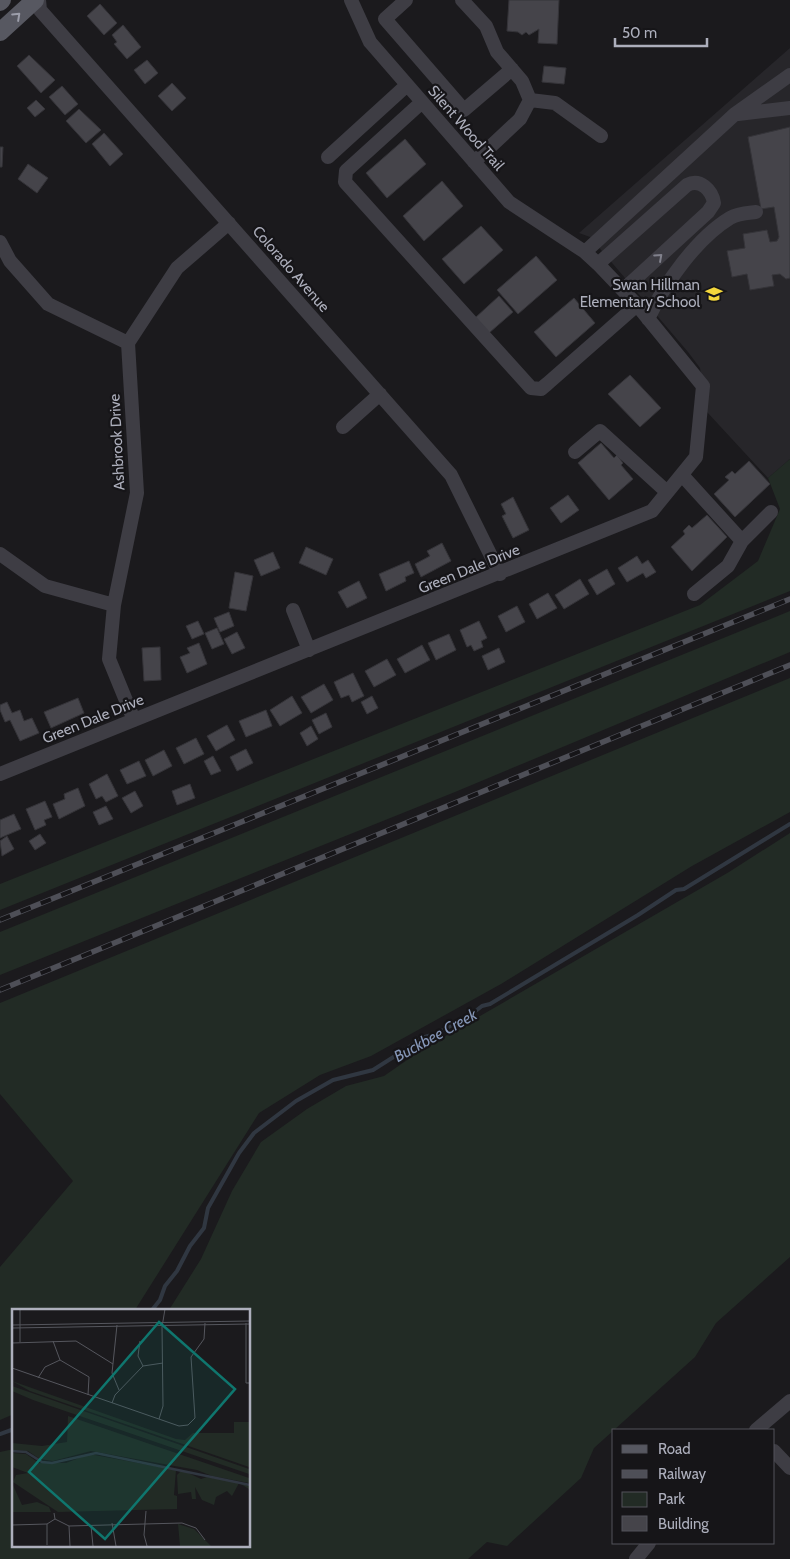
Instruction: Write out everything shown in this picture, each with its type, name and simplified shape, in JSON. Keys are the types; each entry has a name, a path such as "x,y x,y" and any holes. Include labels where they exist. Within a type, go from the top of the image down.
{"main road":[{"path":"0,32 34,0"}],"street":[{"name":"Colorado Avenue","path":"39,0 40,10 451,476 500,574"},
{"name":"Silent Wood Trail","path":"351,0 370,42 509,202 585,252"},
{"path":"406,0 385,19 464,110 512,69"},
{"path":"462,0 486,26 497,52 522,80 530,100 520,119 474,162"},
{"path":"585,252 735,114 790,75"},
{"path":"328,157 407,85"},
{"path":"530,100 555,103 601,136"},
{"path":"422,102 346,171 346,182 531,388 541,388 547,384 637,306"},
{"path":"735,114 790,108"},
{"path":"598,264 688,185 694,182 701,183 713,197 714,203 708,212 623,290"},
{"path":"648,319 657,299 696,249 730,218 756,212"},
{"path":"0,242 10,261 48,304 128,343 177,268 229,223"},
{"path":"680,237 696,249"},
{"name":"Green Dale Drive","path":"0,774 500,574 652,511 696,458 703,386 623,290 585,252"},
{"name":"Ashbrook Drive","path":"128,343 137,493 114,605 109,659 134,720"},
{"path":"343,426 380,394"},
{"path":"575,452 600,430 667,492"},
{"path":"682,475 742,541"},
{"path":"694,594 728,566 742,541 771,512"},
{"path":"0,554 45,586 114,605"},
{"path":"293,610 309,650"},
{"path":"757,1429 790,1401"},
{"path":"775,1452 790,1468"},
{"path":"640,1558 648,1544"}],"shaded area":[{"name":"Swan Hillman Elementary School","path":"790,48 790,459 768,478 707,412 700,368 688,352 590,237 579,233"}],"green space":[{"path":"790,459 790,591 0,910 0,884 700,605 758,561 780,509 768,478"},
{"path":"790,611 790,652 455,792 0,975 0,932"},
{"path":"790,678 790,812 692,866 501,984 371,1056 320,1075 259,1113 136,1309 12,1309 12,1415 0,1420 0,1267 73,1181 0,1094 0,1003"},
{"path":"790,833 790,1257 716,1323 695,1357 615,1429 612,1429 612,1432 594,1448 581,1478 507,1546 487,1542 468,1559 0,1559 0,1452 12,1449 12,1546 250,1546 250,1309 170,1309 201,1259 232,1191 261,1142 307,1109 346,1086 384,1076 423,1049 729,872"}],"building":[{"path":"509,0 559,0 557,44 538,43 539,29 529,35 526,32 522,35 518,32 507,31"},
{"path":"100,4 117,23 104,35 87,16"},
{"path":"123,25 141,47 127,59 114,44 117,42 112,35"},
{"path":"29,55 55,80 41,93 17,66"},
{"path":"147,60 158,73 145,84 134,70"},
{"path":"544,66 566,68 564,84 542,82"},
{"path":"172,83 186,98 172,111 158,96"},
{"path":"62,86 78,104 65,115 49,97"},
{"path":"36,100 45,109 35,117 27,108"},
{"path":"79,109 101,130 86,143 66,121"},
{"path":"790,127 790,278 786,279 780,274 772,275 774,286 750,290 747,274 732,277 727,251 745,248 743,234 767,230 770,242 777,241 779,237 774,207 761,209 748,137"},
{"path":"104,133 123,154 110,166 92,144"},
{"path":"405,139 426,164 387,198 366,173"},
{"path":"0,147 3,147 2,167 0,167"},
{"path":"28,164 48,178 37,193 18,179"},
{"path":"442,181 463,206 424,241 403,216"},
{"path":"481,226 503,250 464,284 442,259"},
{"path":"536,256 557,280 518,314 497,290"},
{"path":"499,296 513,312 489,333 475,318"},
{"path":"574,298 595,323 556,357 534,332"},
{"path":"630,375 661,408 640,427 608,394"},
{"path":"601,443 614,458 617,455 623,463 621,465 633,479 609,500 578,463"},
{"path":"749,461 770,484 735,517 714,494 729,480 725,477 732,471 735,474"},
{"path":"568,495 579,510 561,523 550,508"},
{"path":"513,497 529,530 513,538 502,516 506,514 501,504"},
{"path":"707,515 727,537 692,571 671,547 685,534 683,531 689,525 692,528"},
{"path":"442,543 451,561 421,577 415,564 430,556 427,551"},
{"path":"306,547 333,559 326,575 299,563"},
{"path":"273,552 280,568 261,576 254,560"},
{"path":"637,556 642,564 648,560 656,572 646,578 643,573 627,582 618,568"},
{"path":"409,561 414,573 405,577 406,581 386,591 379,574"},
{"path":"607,569 615,584 597,595 588,580"},
{"path":"235,572 253,576 246,611 229,608"},
{"path":"580,579 589,594 564,609 555,595"},
{"path":"359,581 367,598 347,608 338,592"},
{"path":"548,593 557,608 537,619 529,604"},
{"path":"517,606 525,622 506,632 498,616"},
{"path":"229,612 234,626 220,632 214,618"},
{"path":"198,621 204,634 192,639 186,626"},
{"path":"479,621 487,638 481,641 483,647 474,651 471,645 467,647 460,630"},
{"path":"217,628 224,644 212,649 205,633"},
{"path":"237,632 245,648 232,654 224,639"},
{"path":"449,634 456,650 436,660 428,643"},
{"path":"199,643 207,664 187,673 180,657 190,653 187,648"},
{"path":"422,645 430,660 405,673 397,659"},
{"path":"160,647 161,680 144,681 142,648"},
{"path":"499,648 505,662 488,670 482,656"},
{"path":"387,659 396,675 374,687 365,671"},
{"path":"353,673 364,696 352,702 349,695 341,698 334,682"},
{"path":"324,684 333,700 311,713 301,697"},
{"path":"292,696 302,713 280,726 270,710"},
{"path":"372,696 378,708 367,714 361,702"},
{"path":"78,698 84,713 51,728 44,712"},
{"path":"7,702 12,713 20,710 24,721 32,718 39,733 20,741 10,720 5,722 0,710 0,705"},
{"path":"266,710 272,726 246,737 239,721"},
{"path":"326,713 332,727 319,734 312,720"},
{"path":"227,725 235,740 216,751 207,736"},
{"path":"311,726 318,739 307,746 300,733"},
{"path":"196,738 204,754 184,764 176,748"},
{"path":"246,749 253,763 237,771 230,757"},
{"path":"164,750 172,766 153,776 145,760"},
{"path":"213,756 221,771 211,775 204,761"},
{"path":"139,761 146,776 127,784 120,770"},
{"path":"107,774 118,796 106,802 102,796 96,799 89,784"},
{"path":"190,784 195,798 177,805 172,791"},
{"path":"78,788 85,806 59,819 53,804 65,799 64,794"},
{"path":"135,791 143,806 131,813 122,798"},
{"path":"45,801 52,817 44,820 46,825 35,830 26,809"},
{"path":"106,806 113,819 99,825 93,812"},
{"path":"14,814 21,829 0,838 0,820"},
{"path":"40,834 46,843 35,850 29,841"},
{"path":"7,836 14,849 2,856 0,841"}],"waterway":[{"name":"Buckbee Creek","path":"153,1309 160,1300 165,1286 177,1271 190,1246 204,1228 208,1208 239,1153 254,1133 296,1101 333,1080 373,1070 425,1037 438,1033 482,1006 490,1004 676,890 684,889 790,824"},
{"name":"Buckbee Creek","path":"0,1434 12,1430"}],"railway":[{"path":"0,920 790,599"},
{"path":"0,990 790,665"}],"place":[{"name":"Swan Hillman Elementary School","path":"714,294"}]}
